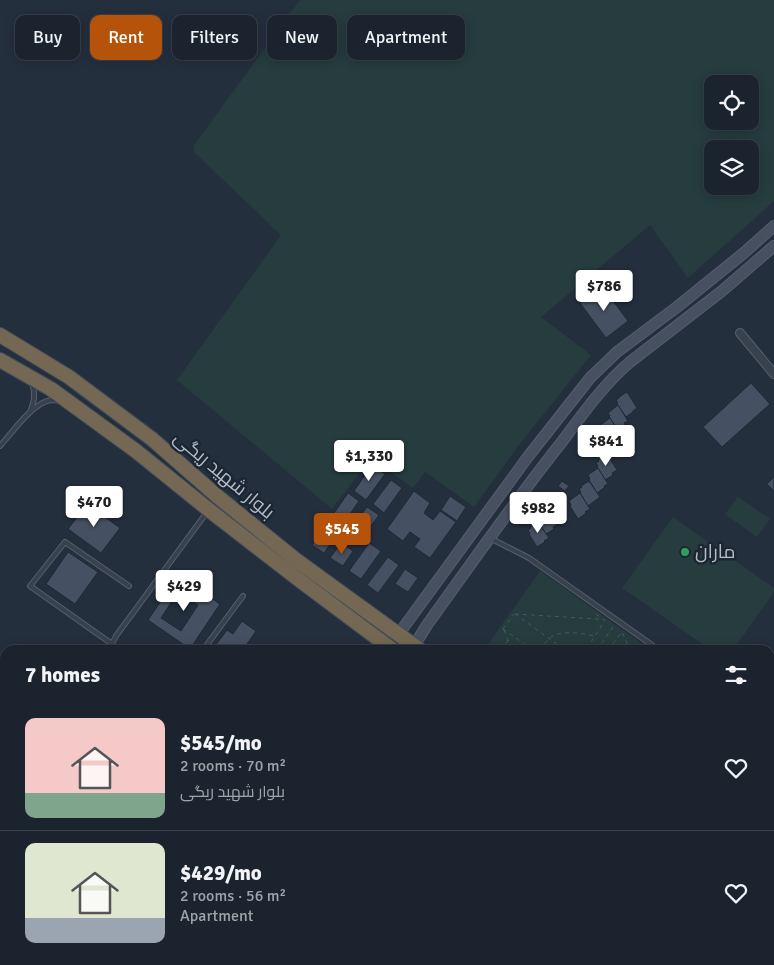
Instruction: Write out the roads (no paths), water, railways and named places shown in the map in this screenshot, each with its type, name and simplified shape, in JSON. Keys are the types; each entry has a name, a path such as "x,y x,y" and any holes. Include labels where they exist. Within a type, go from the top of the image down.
{"highway":[{"name":"بلوار شهید ریگی","path":"0,335 69,377 152,439 217,496 296,560 413,645"},
{"name":"بلوار شهید ریگی","path":"0,360 51,389 136,451 302,582 387,645"}],"street":[{"path":"398,635 527,458 590,378 617,352 677,307 774,226"},
{"path":"418,645 427,625 532,479 618,372 722,291 774,246"},
{"path":"740,333 774,374"},
{"path":"590,378 603,389"},
{"path":"414,615 427,625"}],"lane":[{"path":"28,376 34,390 34,400 30,412"},
{"path":"0,446 30,412 41,404 50,400 67,401"},
{"path":"129,586 65,542 30,586 112,644 209,510"},
{"path":"490,538 528,558 652,645"},
{"path":"208,645 243,596"}],"place":[{"name":"ماران","path":"685,552"}]}
